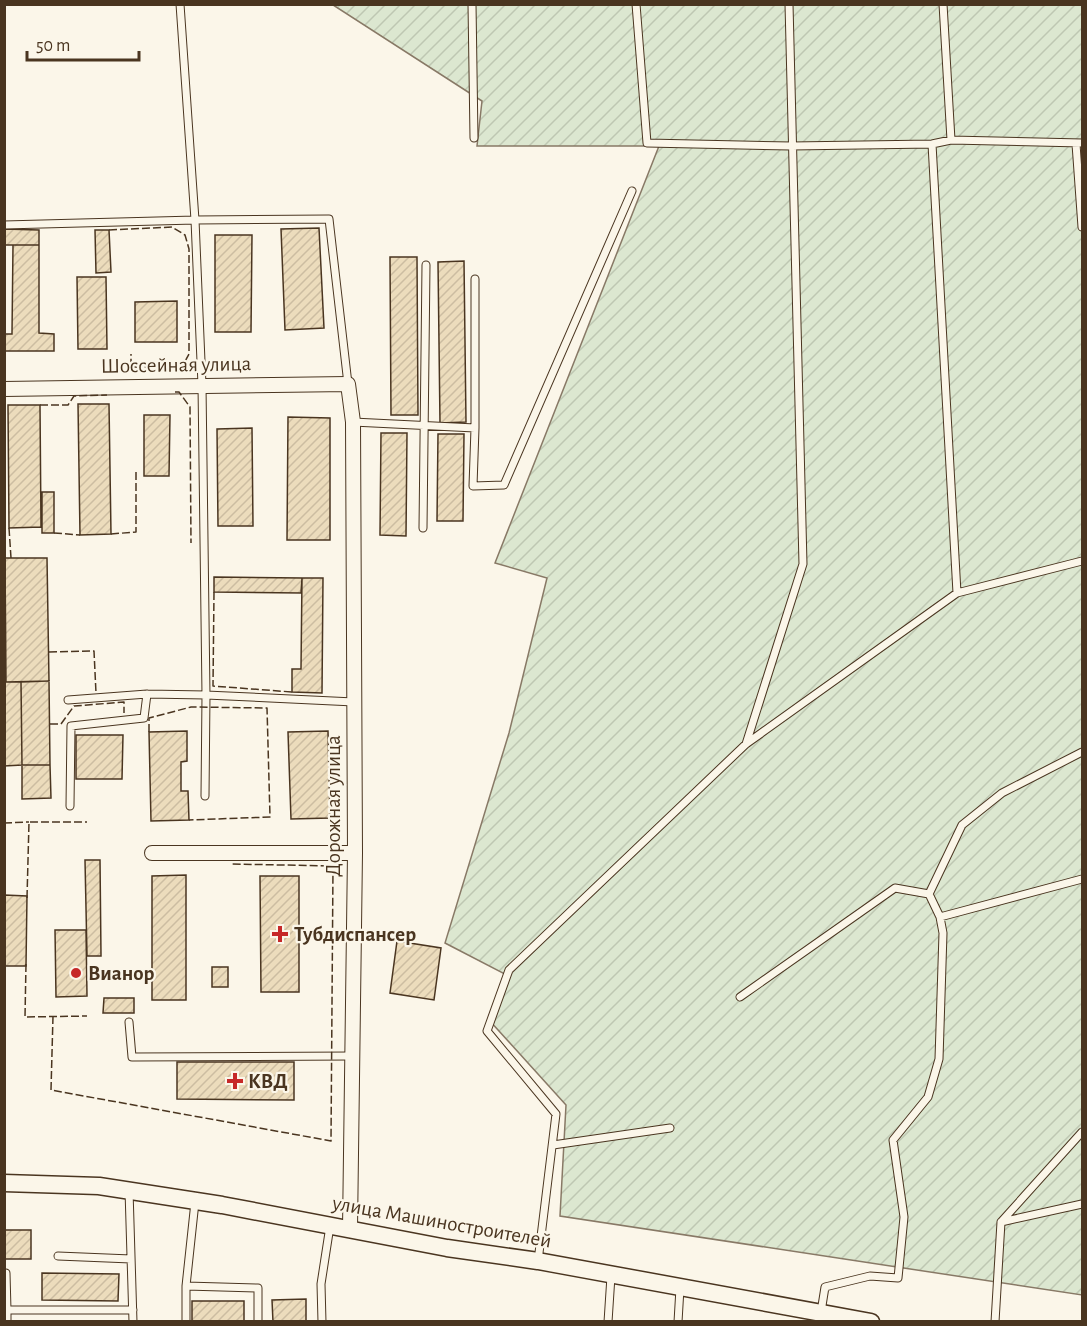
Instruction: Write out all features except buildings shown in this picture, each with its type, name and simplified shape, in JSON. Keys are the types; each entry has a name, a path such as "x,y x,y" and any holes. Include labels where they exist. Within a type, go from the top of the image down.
{"street":[{"name":"Шоссейная улица","path":"4,389 348,384"},
{"name":"Дорожная улица","path":"348,384 353,422 355,853 350,1229"},
{"path":"152,853 355,853"},
{"name":"улица Машиностроителей","path":"4,1183 99,1186 129,1190 871,1322"}],"lane":[{"path":"180,4 195,220 202,386 205,796"},
{"path":"472,4 474,138"},
{"path":"636,4 647,143 791,146 932,144 951,140 1079,143 1083,227"},
{"path":"746,744 803,564 789,4"},
{"path":"943,4 951,140"},
{"path":"932,144 957,593"},
{"path":"475,279 473,486 504,485 632,191"},
{"path":"4,225 329,219 348,384"},
{"path":"423,528 426,265"},
{"path":"353,422 475,428"},
{"path":"538,1261 556,1114 487,1031 509,970 746,744 957,593 1083,561"},
{"path":"70,806 71,726 144,718 147,694"},
{"path":"68,700 147,694 354,702"},
{"path":"929,894 962,825 1002,793 1083,752"},
{"path":"940,917 1083,879"},
{"path":"740,997 895,888 929,894"},
{"path":"821,1313 825,1287 870,1276 898,1278 904,1217 893,1140 928,1096 939,1059 942,933 940,917 929,894"},
{"path":"129,1022 132,1057 352,1056"},
{"path":"553,1145 670,1128"},
{"path":"994,1322 1001,1222 1083,1132"},
{"path":"129,1190 133,1322"},
{"path":"186,1322 186,1286 195,1202"},
{"path":"1001,1222 1083,1204"},
{"path":"322,1322 321,1284 330,1226"},
{"path":"58,1256 131,1259"},
{"path":"6,1273 7,1322"},
{"path":"608,1322 611,1274"},
{"path":"186,1286 258,1288 258,1322"},
{"path":"678,1322 680,1287"},
{"path":"7,1310 133,1310"}],"green space":[{"path":"333,5 1082,5 1082,1295 560,1216 566,1105 489,1020 505,974 445,943 509,733 547,578 495,563 659,146 477,146 482,101"}],"fence":[{"path":"109,230 172,227 185,235 189,249 189,354 182,367 131,367 131,354"},
{"path":"175,392 179,392 190,407 191,543"},
{"path":"40,405 68,405 74,396 107,395"},
{"path":"111,534 136,532 136,469"},
{"path":"9,528 11,558"},
{"path":"54,533 80,535"},
{"path":"214,592 213,686 292,692"},
{"path":"49,652 94,651 96,693"},
{"path":"50,724 61,724 74,706 124,702 124,713"},
{"path":"149,732 149,718 191,707 267,708 270,817 189,820"},
{"path":"4,823 29,822"},
{"path":"27,898 29,822 87,822"},
{"path":"53,1016 51,1090 331,1141 333,866 232,864"},
{"path":"26,964 25,1017 87,1016"}],"place":[{"name":"Тубдиспансер","path":"280,934"},
{"name":"Вианор","path":"76,973"},
{"name":"КВД","path":"235,1081"}]}
